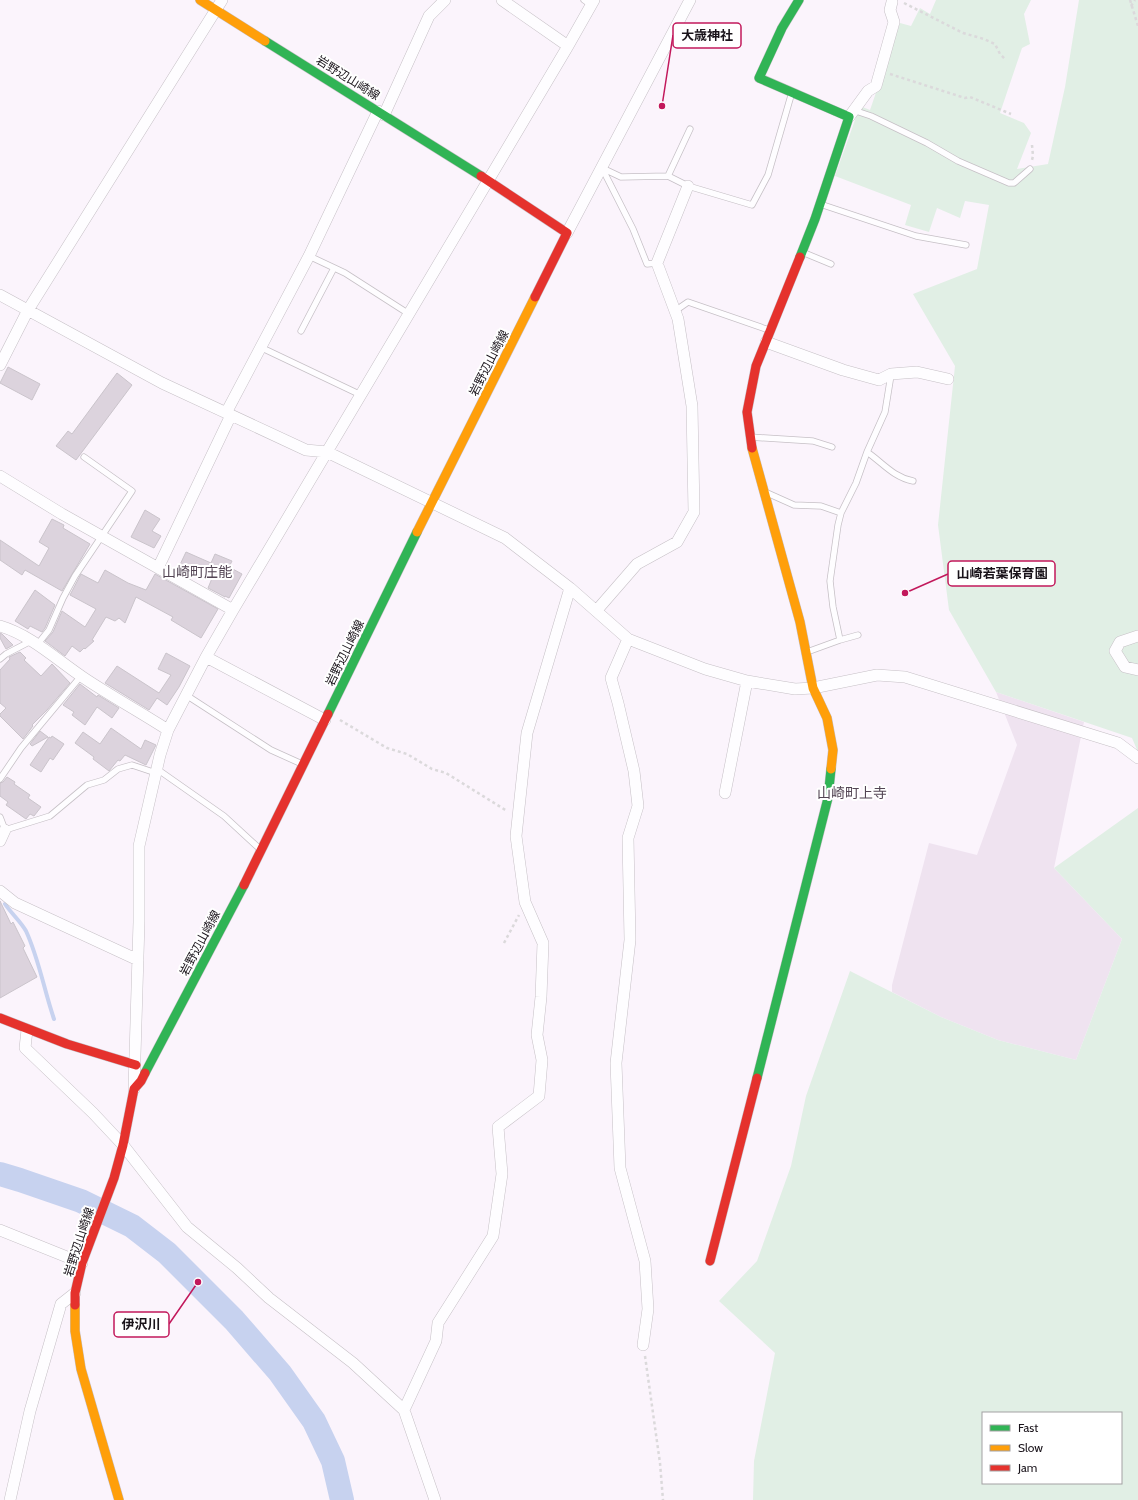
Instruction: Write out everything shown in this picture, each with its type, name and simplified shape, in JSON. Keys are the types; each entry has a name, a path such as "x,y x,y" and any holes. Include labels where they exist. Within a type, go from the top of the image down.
{"main road":[{"name":"岩野辺山崎線","path":"119,1500 81,1369 75,1331 75,1293 84,1260 114,1178 123,1145 134,1089 144,1074 242,890 432,502 567,233 489,181 200,0"},
{"path":"710,1260 828,798 833,750 826,718 813,688 798,614 752,451 747,412 756,366 802,252 851,113 792,92 759,78 782,28 799,0"},
{"path":"0,1018 27,1030 93,1053 136,1065"}],"street":[{"path":"0,365 28,310 222,0"},
{"path":"158,568 260,347 309,256 429,16 445,0"},
{"path":"502,0 568,46"},
{"path":"567,233 690,0"},
{"path":"134,1089 136,1065 139,846 168,730 206,656 489,181 568,46 589,2"},
{"path":"851,113 868,91 876,86 894,22 890,10 892,2"},
{"path":"597,610 637,564 677,542 694,512 692,406 678,319 657,263 688,186"},
{"path":"0,296 162,383 306,450 327,452 505,538 597,610 628,639 705,668 747,681 795,689 813,688 877,675 905,677 1118,743 1138,758"},
{"path":"766,342 843,370 879,380 891,374 917,372 948,379"},
{"path":"0,476 62,514 233,610"},
{"path":"404,1410 436,1341 438,1323 493,1236 502,1174 498,1127 539,1096 542,1060 537,1035 541,997 543,944 525,902 516,836 527,733 570,588"},
{"path":"0,626 13,630 81,676 168,730"},
{"path":"1138,636 1120,642 1115,651 1124,667 1138,670"},
{"path":"628,639 611,678 634,771 638,806 628,838 630,940 616,1063 620,1168 645,1261 648,1309 643,1345"},
{"path":"206,656 327,717"},
{"path":"725,793 747,681"},
{"path":"0,841 5,830"},
{"path":"0,891 15,903 138,960"},
{"path":"27,1030 25,1048 93,1113 123,1145 187,1227 237,1268 269,1298 353,1363 404,1410 435,1500"},
{"path":"0,1230 84,1260"},
{"path":"10,1500 30,1411 61,1304 75,1293"}],"lane":[{"path":"602,168 621,177 668,176 688,186 752,205 768,175 792,92"},
{"path":"851,113 871,116 927,143 958,161 1009,183 1014,183 1030,169"},
{"path":"668,176 690,129"},
{"path":"602,168 633,230 647,264 657,263"},
{"path":"820,204 916,236 966,245"},
{"path":"802,252 831,264"},
{"path":"309,256 345,273 409,314"},
{"path":"301,331 334,268"},
{"path":"675,311 688,302 770,330"},
{"path":"260,347 361,395"},
{"path":"840,640 833,607 830,581 841,513 856,483 867,452 885,412 891,374"},
{"path":"750,437 813,440 832,446"},
{"path":"867,452 878,460 883,466 902,479 913,481"},
{"path":"0,659 6,654 34,643 49,630 63,598 101,536 132,491 84,457"},
{"path":"764,492 794,504 821,506 841,513"},
{"path":"806,652 858,635"},
{"path":"0,778 21,748 81,676"},
{"path":"186,695 271,750 303,764"},
{"path":"0,817 5,830 50,816 87,785 104,780 118,769 132,765 157,771 224,816 261,850"}],"path":[{"path":"892,2 899,0 963,33 995,44 1000,54 1006,60"},
{"path":"1130,0 1138,26"},
{"path":"1131,6 1135,0"},
{"path":"880,71 965,98 970,97 1011,114"},
{"path":"327,717 387,748 407,754 432,769 446,774 518,818"},
{"path":"504,943 525,902"},
{"path":"643,1345 660,1462 663,1500"}],"shaded area":[{"path":"936,0 1031,0 1024,14 1030,44 1022,48 1000,113 1024,123 1031,133 1017,169 1048,164 1065,87 1079,0 1138,0 1138,752 1132,738 996,692 949,610 938,525 955,366 913,294 977,269 989,205 965,201 960,218 937,208 929,232 905,225 911,205 835,176 860,106 870,110 900,23 911,26 920,8 930,14"},
{"path":"996,692 1084,722 1054,868 1122,939 1076,1060 998,1040 941,1017 892,992 892,985 929,843 977,855 1017,745"},
{"path":"1138,808 1138,1500 753,1500 754,1461 775,1353 719,1301 757,1261 791,1166 806,1096 850,971 941,1017 998,1040 1076,1060 1122,939 1054,868"}],"building":[{"path":"8,367 40,384 32,400 0,383"},
{"path":"117,373 132,385 76,460 56,446 68,431 72,434"},
{"path":"145,510 160,519 152,531 161,536 154,548 131,537"},
{"path":"52,519 64,525 63,528 90,544 62,591 25,570 22,575 0,560 0,540 39,566 49,548 39,542"},
{"path":"186,552 211,563 215,554 232,561 229,567 242,574 229,598 208,588 213,576 194,568 189,577 177,571"},
{"path":"105,570 128,583 146,590 155,574 218,609 201,638 171,620 173,617 136,597 125,623 119,618 115,621 106,617 92,640 94,641 80,652 72,646 65,656 45,641 53,632 62,611 85,627 96,609 70,595 81,574 98,583"},
{"path":"35,590 55,605 42,632 30,626 28,629 15,621"},
{"path":"0,633 13,645 6,649 0,638"},
{"path":"20,652 26,658 24,660 41,676 52,664 70,683 32,725 33,726 23,739 0,716 6,708 0,703 0,670 10,659 9,657"},
{"path":"166,653 190,666 167,705 157,698 149,710 105,683 117,666 159,693 171,675 158,669"},
{"path":"80,684 97,697 98,695 119,708 112,718 97,707 85,725 72,715 74,712 63,705"},
{"path":"111,728 141,749 145,740 156,745 146,765 125,755 120,761 118,760 109,771 93,759 94,757 75,743 83,732 100,744"},
{"path":"40,731 48,737 32,746 30,744"},
{"path":"52,736 64,744 53,760 50,758 41,772 30,765 49,737 51,738"},
{"path":"7,777 30,795 28,798 41,807 34,816 30,814 26,819 6,805 8,802 0,796 0,783"},
{"path":"0,901 11,924 13,922 25,946 23,948 37,977 0,998"}],"waterway":[{"path":"5,904 26,931 31,942 54,1019"},
{"path":"0,1174 81,1201 132,1226 167,1253 234,1320 280,1373 314,1421 333,1461 342,1500"}],"traffic: fast":[{"path":"799,0 782,28 759,78 849,117 815,219 800,257"},
{"path":"265,41 481,176"},
{"path":"328,714 417,532"},
{"path":"757,1078 828,798 831,769"},
{"path":"145,1073 244,885"}],"traffic: slow":[{"path":"200,0 265,41"},
{"path":"417,532 535,297"},
{"path":"752,448 800,622 813,688 827,718 833,750 831,769"},
{"path":"75,1305 75,1331 81,1369 119,1500"}],"traffic: jam":[{"path":"481,176 567,233 535,297"},
{"path":"752,448 747,412 756,366 800,257"},
{"path":"244,885 328,714"},
{"path":"0,1018 67,1044 136,1065"},
{"path":"75,1305 75,1293 82,1263 114,1178 123,1145 134,1089 141,1081 145,1073"},
{"path":"710,1261 757,1078"}],"place":[{"name":"大歳神社","path":"662,106"},
{"name":"山崎若葉保育園","path":"905,593"},
{"name":"伊沢川","path":"198,1282"}],"district":[{"name":"山崎町庄能","path":"197,572"},
{"name":"山崎町上寺","path":"852,793"}]}
